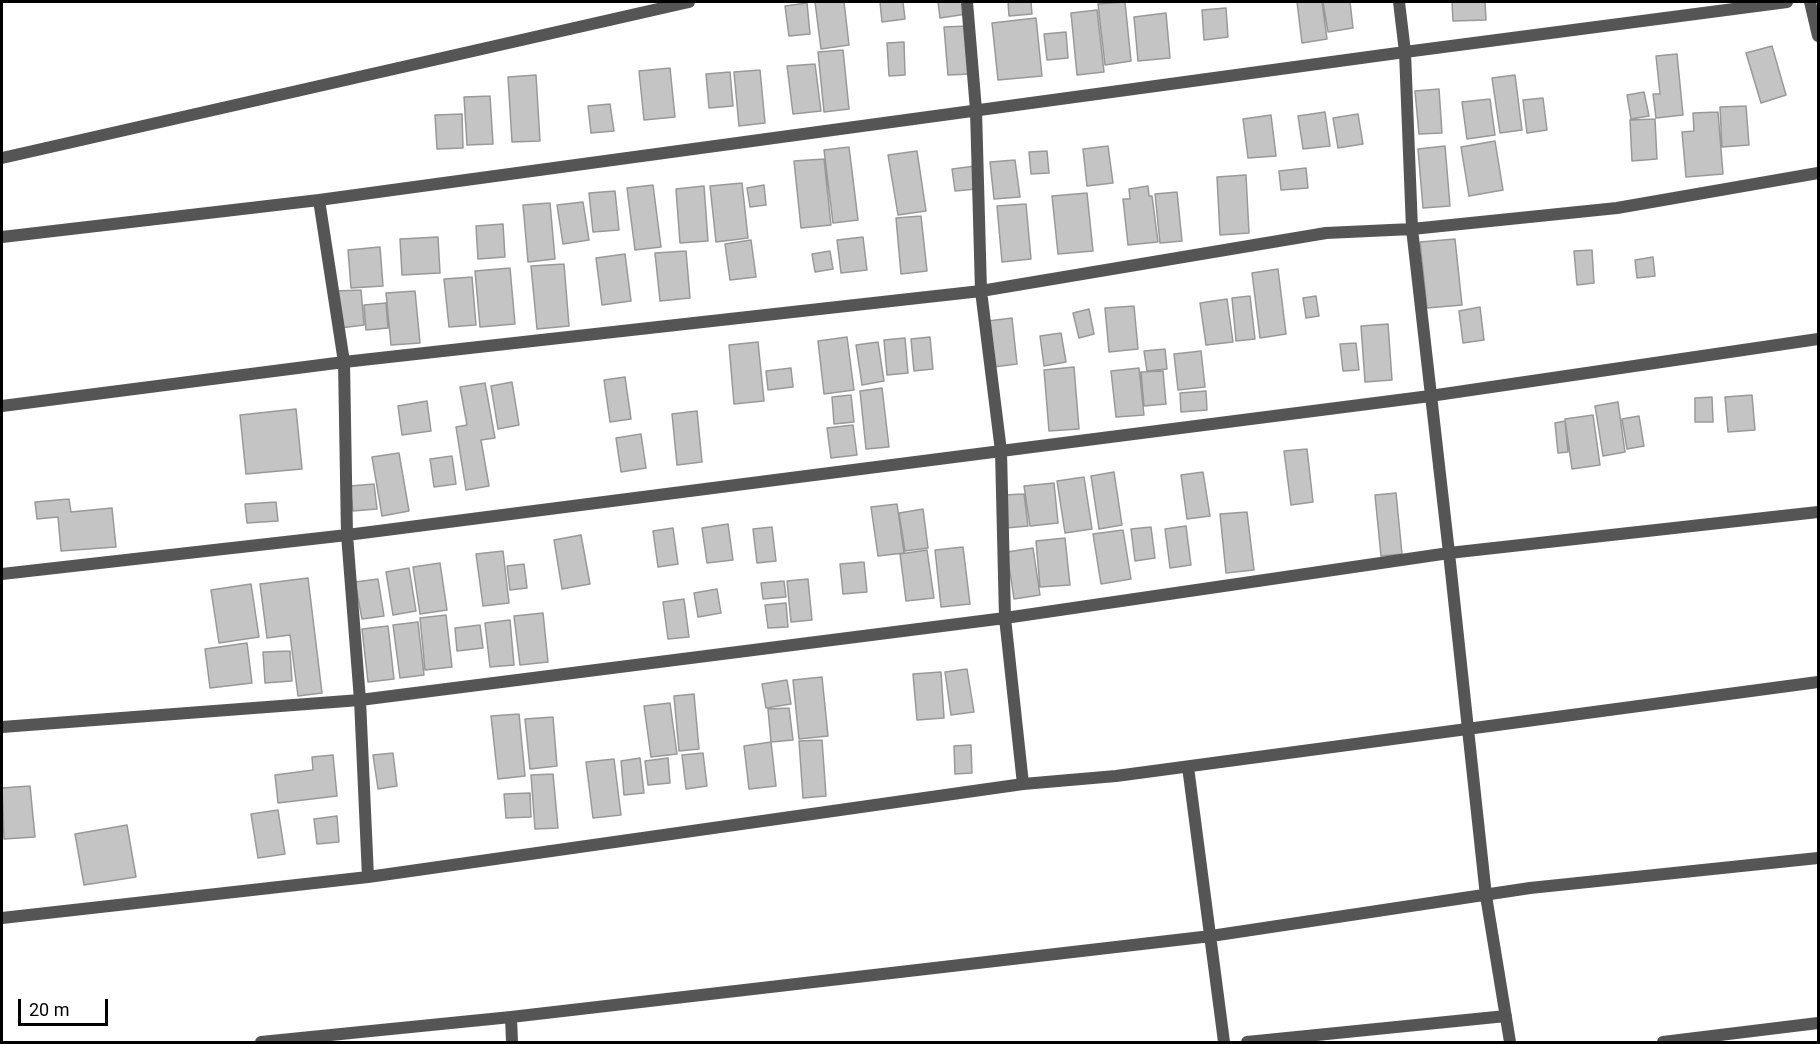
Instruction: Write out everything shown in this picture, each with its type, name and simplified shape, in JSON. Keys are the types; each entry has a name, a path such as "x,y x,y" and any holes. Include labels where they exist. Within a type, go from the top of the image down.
{"street":[{"path":"2,158 689,2"},
{"path":"967,2 976,110 981,291 1001,451 1005,618 1023,784"},
{"path":"1399,2 1405,52 1412,229 1486,896 1510,1042"},
{"path":"2,237 319,200 1787,2"},
{"path":"1810,2 1818,36"},
{"path":"2,406 344,362 981,291 1326,233 1412,229 1617,208 1818,173"},
{"path":"319,200 344,362 348,535 360,700 368,877"},
{"path":"2,574 348,535 1430,396 1818,339"},
{"path":"2,727 360,700 1005,618 1449,553 1818,512"},
{"path":"2,918 368,877 1023,784 1188,767 1818,682"},
{"path":"1188,767 1224,1042"},
{"path":"261,1042 511,1017 1211,936 1530,888 1818,858"},
{"path":"1247,1042 1506,1016"},
{"path":"511,1017 512,1042"},
{"path":"1663,1042 1818,1023"}],"building":[{"path":"815,2 844,2 849,45 821,49"},
{"path":"880,2 903,2 905,19 882,22"},
{"path":"938,2 965,2 967,14 940,18"},
{"path":"1008,2 1031,2 1032,14 1009,16"},
{"path":"1125,2 1131,61 1105,65 1098,4"},
{"path":"1297,2 1322,2 1327,39 1302,43"},
{"path":"1323,2 1350,2 1353,28 1328,32"},
{"path":"1452,2 1485,2 1486,20 1453,21"},
{"path":"807,3 810,34 789,36 785,6"},
{"path":"1226,8 1228,37 1204,40 1202,10"},
{"path":"1097,10 1104,72 1077,75 1071,13"},
{"path":"1166,13 1170,58 1138,61 1134,17"},
{"path":"1036,18 1042,76 998,80 992,23"},
{"path":"968,26 971,74 948,75 944,27"},
{"path":"1066,32 1068,58 1047,60 1044,34"},
{"path":"904,42 905,75 889,76 887,43"},
{"path":"1772,46 1786,95 1761,103 1746,53"},
{"path":"843,50 849,109 824,112 818,52"},
{"path":"1677,54 1683,115 1656,118 1653,94 1660,94 1656,56"},
{"path":"815,64 821,111 793,114 787,66"},
{"path":"670,68 675,117 644,120 639,71"},
{"path":"760,70 765,123 739,126 734,72"},
{"path":"730,72 733,106 709,108 706,74"},
{"path":"536,75 540,141 512,142 508,77"},
{"path":"1515,75 1522,130 1500,133 1492,78"},
{"path":"1439,89 1442,133 1419,134 1415,91"},
{"path":"1644,92 1649,116 1631,119 1627,95"},
{"path":"490,96 493,144 467,145 464,97"},
{"path":"1543,98 1547,130 1527,133 1523,100"},
{"path":"1490,99 1495,135 1467,139 1462,102"},
{"path":"610,104 614,131 591,133 588,106"},
{"path":"1746,106 1749,145 1722,147 1720,107"},
{"path":"1325,112 1330,146 1303,149 1298,116"},
{"path":"1718,112 1723,174 1686,177 1682,132 1694,131 1693,113"},
{"path":"462,114 463,148 437,149 435,115"},
{"path":"1358,114 1363,144 1338,148 1333,118"},
{"path":"1271,115 1276,156 1248,158 1243,119"},
{"path":"1655,119 1657,159 1632,161 1630,120"},
{"path":"1495,141 1503,190 1469,196 1461,147"},
{"path":"1108,146 1113,183 1087,186 1083,149"},
{"path":"1445,146 1450,206 1423,208 1418,149"},
{"path":"849,147 858,220 833,223 824,150"},
{"path":"917,151 926,211 898,215 888,155"},
{"path":"1047,151 1049,173 1031,174 1029,152"},
{"path":"824,159 831,225 801,228 794,161"},
{"path":"1015,160 1020,197 994,199 990,162"},
{"path":"975,166 977,189 955,191 952,169"},
{"path":"1306,168 1308,188 1281,190 1279,171"},
{"path":"1246,175 1249,233 1220,235 1217,177"},
{"path":"742,183 748,238 716,242 710,186"},
{"path":"653,185 661,247 635,250 627,188"},
{"path":"764,185 766,205 750,207 747,188"},
{"path":"704,186 708,241 680,243 676,189"},
{"path":"1148,186 1149,196 1152,196 1158,242 1128,245 1123,199 1130,199 1129,189"},
{"path":"615,191 619,230 593,232 589,193"},
{"path":"1177,192 1182,241 1160,243 1155,194"},
{"path":"1087,193 1093,251 1058,254 1052,196"},
{"path":"583,202 589,240 563,244 557,205"},
{"path":"550,203 555,259 528,262 523,205"},
{"path":"1026,204 1031,259 1002,262 997,206"},
{"path":"921,216 927,271 901,274 896,218"},
{"path":"503,224 505,257 478,259 476,226"},
{"path":"438,237 440,273 402,275 400,239"},
{"path":"863,237 867,270 841,273 837,240"},
{"path":"1455,239 1462,305 1427,308 1420,242"},
{"path":"751,240 756,277 730,280 725,244"},
{"path":"380,247 383,286 351,288 348,250"},
{"path":"1592,250 1594,283 1577,285 1574,251"},
{"path":"686,251 690,298 660,301 655,253"},
{"path":"830,251 833,269 815,272 812,254"},
{"path":"625,254 631,301 602,305 596,258"},
{"path":"1653,257 1655,276 1637,278 1635,260"},
{"path":"564,264 569,326 537,329 531,266"},
{"path":"510,268 515,324 480,327 475,271"},
{"path":"1278,269 1286,334 1260,338 1252,273"},
{"path":"472,277 476,325 449,327 444,279"},
{"path":"361,290 364,325 340,328 336,291"},
{"path":"415,291 420,343 391,345 386,293"},
{"path":"1250,296 1255,339 1236,341 1232,298"},
{"path":"1316,296 1319,316 1306,318 1303,298"},
{"path":"1227,299 1233,342 1206,345 1200,303"},
{"path":"386,303 388,328 366,330 364,305"},
{"path":"1134,306 1138,349 1109,352 1105,308"},
{"path":"1480,307 1484,340 1463,343 1459,311"},
{"path":"1089,309 1094,334 1079,338 1073,313"},
{"path":"1012,318 1017,364 993,367 988,321"},
{"path":"1388,324 1392,380 1365,382 1361,326"},
{"path":"1061,333 1066,362 1044,366 1040,336"},
{"path":"847,337 854,390 824,394 818,341"},
{"path":"930,337 933,369 914,371 911,339"},
{"path":"905,338 908,373 887,375 884,340"},
{"path":"758,342 764,401 734,404 729,345"},
{"path":"878,342 884,381 862,385 856,345"},
{"path":"1356,343 1359,370 1343,371 1340,344"},
{"path":"1165,349 1167,369 1147,371 1144,351"},
{"path":"1201,351 1205,387 1178,390 1174,354"},
{"path":"1074,367 1079,429 1049,431 1044,370"},
{"path":"791,368 793,387 768,390 766,371"},
{"path":"1139,368 1144,415 1116,417 1111,371"},
{"path":"1163,371 1166,404 1144,406 1141,372"},
{"path":"625,377 631,419 610,422 604,380"},
{"path":"512,382 519,425 498,429 491,386"},
{"path":"485,383 495,438 481,440 489,486 466,490 456,427 467,425 460,387"},
{"path":"882,388 889,447 866,449 860,391"},
{"path":"1206,391 1207,410 1181,412 1180,393"},
{"path":"851,395 854,422 834,424 832,397"},
{"path":"1752,395 1755,430 1728,432 1725,397"},
{"path":"1712,397 1713,422 1695,422 1695,398"},
{"path":"427,401 431,431 402,435 398,406"},
{"path":"1618,402 1625,452 1603,456 1595,406"},
{"path":"296,409 302,469 246,474 240,415"},
{"path":"697,411 702,462 677,465 672,414"},
{"path":"1593,415 1600,465 1572,469 1565,419"},
{"path":"1639,416 1644,446 1627,449 1622,419"},
{"path":"1565,421 1568,452 1558,453 1555,423"},
{"path":"853,425 857,455 831,458 827,428"},
{"path":"641,434 646,468 621,472 616,438"},
{"path":"1307,449 1313,502 1291,505 1284,451"},
{"path":"399,453 409,511 382,516 372,457"},
{"path":"452,456 456,484 434,487 430,459"},
{"path":"1114,472 1122,525 1099,529 1091,476"},
{"path":"1203,472 1210,516 1187,519 1181,475"},
{"path":"1084,477 1092,529 1065,533 1057,481"},
{"path":"1054,483 1058,523 1030,526 1024,486"},
{"path":"374,484 377,509 353,511 350,486"},
{"path":"1396,493 1402,554 1381,556 1375,495"},
{"path":"1024,494 1028,526 1006,528 1003,495"},
{"path":"69,499 71,512 112,508 116,547 61,551 58,517 37,519 35,502"},
{"path":"276,502 278,521 247,523 245,504"},
{"path":"897,504 904,553 878,556 871,507"},
{"path":"923,509 928,548 905,551 899,513"},
{"path":"1247,512 1254,570 1226,573 1220,514"},
{"path":"728,524 733,560 707,563 702,528"},
{"path":"1186,526 1191,565 1170,568 1165,529"},
{"path":"772,527 776,561 757,563 753,529"},
{"path":"1151,527 1155,558 1135,561 1131,529"},
{"path":"673,528 678,564 658,567 653,531"},
{"path":"1123,530 1131,579 1101,584 1093,534"},
{"path":"581,535 590,584 562,589 554,540"},
{"path":"1065,538 1070,585 1040,587 1036,541"},
{"path":"963,547 970,604 941,607 935,550"},
{"path":"1033,548 1040,595 1014,599 1007,552"},
{"path":"927,550 934,598 906,601 900,554"},
{"path":"503,551 509,603 483,606 476,554"},
{"path":"864,562 867,592 843,594 840,564"},
{"path":"440,563 447,610 420,614 413,567"},
{"path":"524,564 527,588 510,590 507,566"},
{"path":"409,568 416,611 393,615 386,572"},
{"path":"308,578 322,693 298,696 290,635 267,638 260,584"},
{"path":"378,579 384,616 362,619 355,582"},
{"path":"808,579 812,620 791,622 787,581"},
{"path":"784,581 786,597 763,599 761,583"},
{"path":"251,584 259,637 219,643 211,590"},
{"path":"717,589 721,613 698,617 694,593"},
{"path":"684,599 689,637 668,639 663,602"},
{"path":"786,603 788,627 768,628 765,605"},
{"path":"543,613 548,662 520,665 514,616"},
{"path":"446,615 452,667 425,670 420,618"},
{"path":"510,620 514,665 490,667 485,623"},
{"path":"418,622 424,675 400,678 393,625"},
{"path":"480,625 483,648 457,651 455,628"},
{"path":"388,626 394,679 368,682 362,629"},
{"path":"247,643 252,683 210,688 205,649"},
{"path":"290,651 292,681 265,683 263,652"},
{"path":"967,669 974,712 951,715 945,672"},
{"path":"941,672 944,718 917,720 913,674"},
{"path":"822,677 828,736 799,739 793,680"},
{"path":"787,680 791,704 766,708 762,684"},
{"path":"694,694 699,749 679,751 674,696"},
{"path":"670,703 677,754 651,757 644,706"},
{"path":"789,708 793,740 771,742 768,709"},
{"path":"519,714 525,776 498,779 491,716"},
{"path":"553,717 557,766 530,769 525,719"},
{"path":"822,740 826,796 803,798 799,741"},
{"path":"771,742 776,786 749,789 744,746"},
{"path":"971,745 972,773 955,774 954,746"},
{"path":"393,753 397,786 378,789 373,755"},
{"path":"703,753 707,786 686,789 682,755"},
{"path":"333,755 337,796 278,803 275,775 313,770 312,757"},
{"path":"640,758 644,793 624,795 621,761"},
{"path":"668,758 670,783 648,785 645,761"},
{"path":"614,759 621,815 593,818 586,762"},
{"path":"553,774 558,828 535,829 531,775"},
{"path":"30,786 35,837 4,839 2,788"},
{"path":"530,793 531,817 506,818 504,794"},
{"path":"278,810 285,854 258,858 251,814"},
{"path":"337,816 339,842 317,844 314,819"},
{"path":"127,825 136,877 84,885 75,834"}]}
